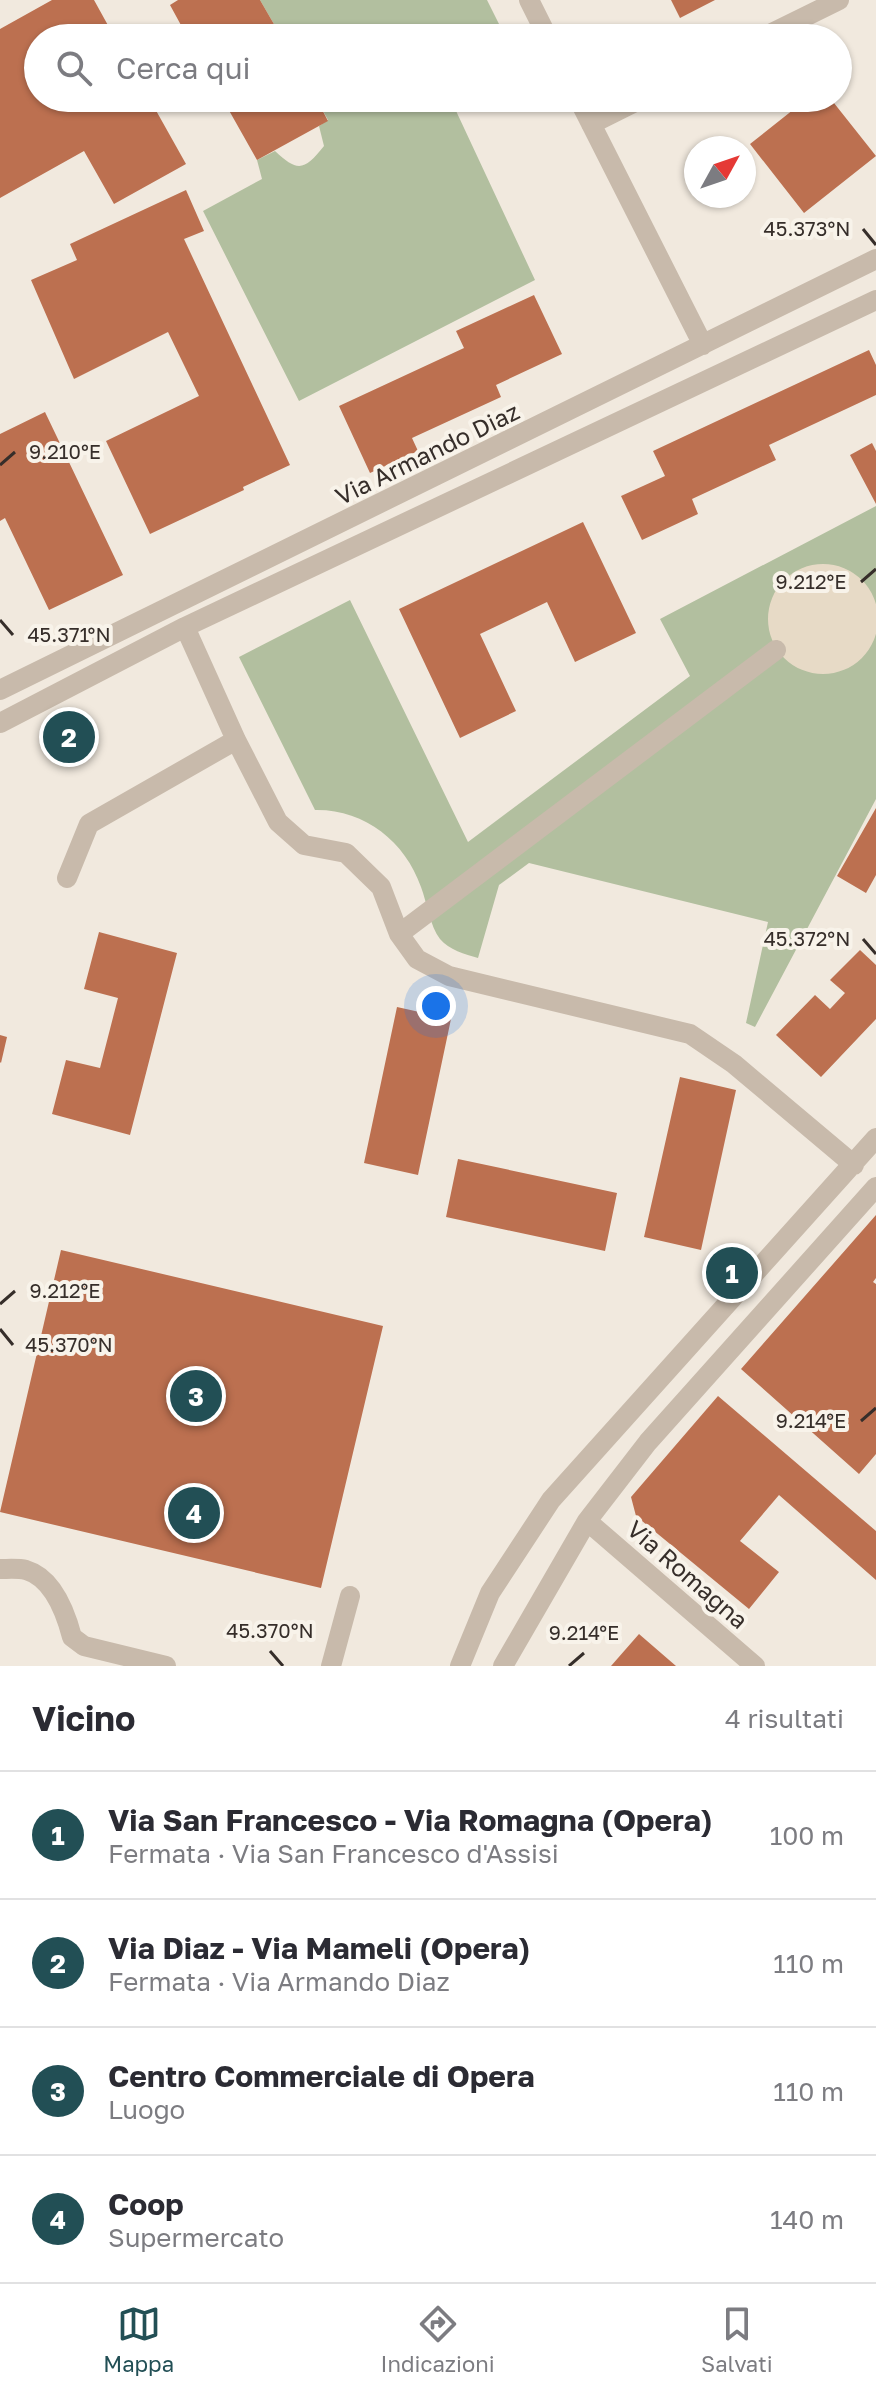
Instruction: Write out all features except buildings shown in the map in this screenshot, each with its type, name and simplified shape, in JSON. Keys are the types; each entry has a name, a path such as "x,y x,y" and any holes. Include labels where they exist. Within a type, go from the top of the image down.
{"street":[{"path":"529,0 541,24"},
{"path":"782,24 806,7 839,0"},
{"path":"585,112 703,345"},
{"path":"591,124 615,112"},
{"name":"Via Armando Diaz","path":"0,690 876,259"},
{"path":"0,723 185,627 876,300"},
{"path":"185,627 236,740 278,822 304,845 346,853 381,887 399,934 417,959 449,976 690,1034 734,1064 854,1165"},
{"path":"399,934 776,650"},
{"path":"67,878 89,824 236,740"},
{"path":"460,1666 490,1593 551,1500 876,1138"},
{"path":"503,1666 587,1521 648,1442 876,1187"},
{"name":"Via Romagna","path":"587,1521 755,1666"},
{"path":"0,1569 27,1570 44,1581 66,1611 84,1666"},
{"path":"331,1666 350,1596"},
{"path":"72,1637 84,1646 166,1666"}],"green space":[{"path":"260,0 487,0 499,24 274,24"},
{"path":"324,112 457,112 535,280 299,401 203,211 262,179 257,160 275,151 296,165 301,166 312,160 324,146 319,126 328,120"},
{"path":"876,506 876,799 755,1027 746,1023 768,922 529,863 499,885 478,958 448,946 434,928 414,870 393,842 366,822 350,815 315,810 239,657 350,600 468,842 690,676 660,619"}],"shaded area":[{"path":"823,564 844,568 862,580 874,598 877,630 874,640 862,658 844,670 823,674 802,670 784,658 772,640 768,619 772,598 784,580 802,568"}],"place":[{"name":"Via Diaz - Via Mameli (Opera)","path":"69,737"},
{"name":"Via San Francesco - Via Romagna (Opera)","path":"732,1273"},
{"name":"Centro Commerciale di Opera","path":"196,1396"},
{"name":"Coop","path":"194,1513"}]}
